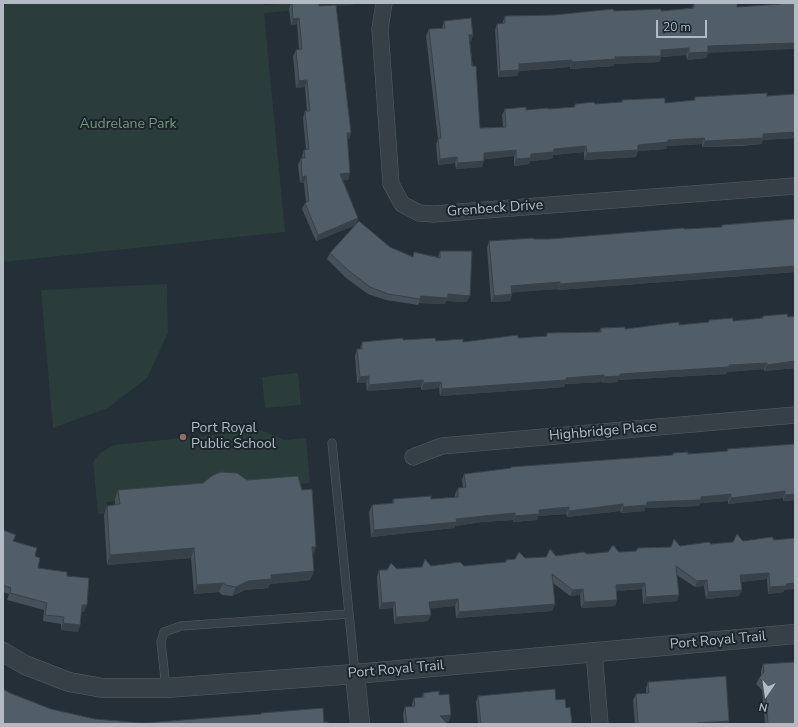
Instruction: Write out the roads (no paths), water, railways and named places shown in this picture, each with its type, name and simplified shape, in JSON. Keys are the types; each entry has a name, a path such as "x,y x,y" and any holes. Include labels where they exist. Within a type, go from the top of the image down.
{"street":[{"name":"Grenbeck Drive","path":"384,3 380,29 391,184 402,204 419,213 434,214 795,186"},
{"name":"Highbridge Place","path":"413,457 442,446 795,415"},
{"name":"Port Royal Trail","path":"3,652 25,665 69,682 103,688 166,688 355,674 795,634"},
{"path":"594,652 600,724"},
{"path":"355,674 360,724"}],"lane":[{"path":"332,443 355,674"},
{"path":"166,688 161,642 164,632 181,626 349,614"}],"place":[{"name":"Port Royal Public School","path":"183,437"}],"park label":[{"name":"Audrelane Park","path":"128,125"}]}
